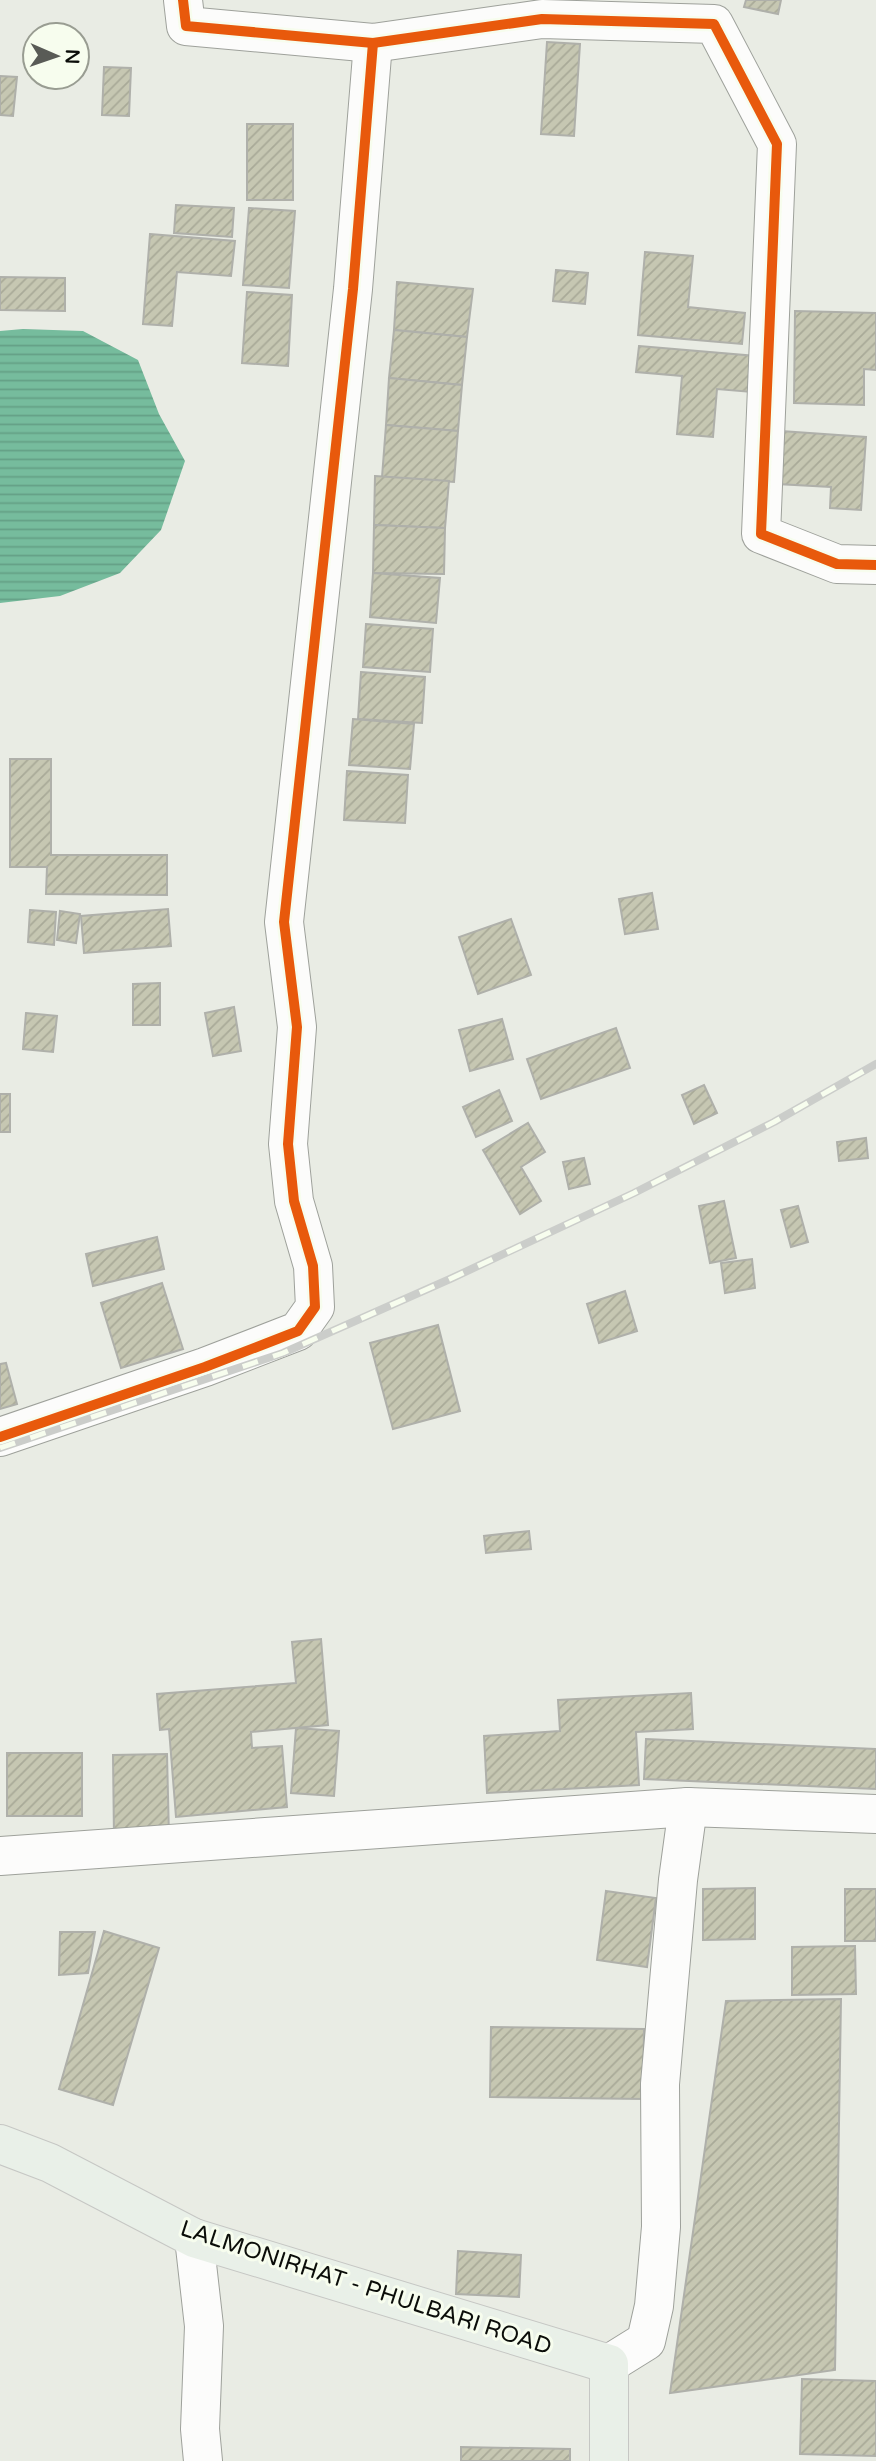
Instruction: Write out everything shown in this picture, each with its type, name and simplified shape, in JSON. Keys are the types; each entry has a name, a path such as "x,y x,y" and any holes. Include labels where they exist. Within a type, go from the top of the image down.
{"main road":[{"name":"LALMONIRHAT - PHULBARI ROAD","path":"0,2144 50,2163 194,2238 609,2364"},
{"path":"609,2364 609,2461"}],"street":[{"path":"183,0 186,26 373,43 542,19 715,23 777,144 761,534 837,564 876,565"},
{"path":"0,1437 205,1367 298,1331 315,1307 313,1266 294,1201 288,1144 297,1027 284,922 354,289 373,43"},
{"path":"0,1856 688,1807 876,1814"},
{"path":"609,2364 646,2341 654,2306 661,2227 660,2084 678,1880 688,1807"},
{"path":"194,2238 204,2326 200,2429 203,2461"}],"shaded area":[{"path":"0,331 83,331 138,360 159,414 185,461 161,530 120,573 60,596 0,603"}],"building":[{"path":"746,0 781,0 778,14 744,7"},
{"path":"547,42 580,44 574,136 541,134"},
{"path":"104,67 131,68 129,116 102,115"},
{"path":"0,76 17,77 13,116 0,115"},
{"path":"247,124 293,124 293,200 247,200"},
{"path":"176,205 234,208 232,237 174,233"},
{"path":"249,208 295,211 289,288 243,285"},
{"path":"150,234 235,241 231,276 177,272 172,326 143,324"},
{"path":"645,252 693,256 688,307 745,313 742,344 638,335"},
{"path":"556,270 588,273 585,304 553,301"},
{"path":"0,277 65,278 65,311 0,310"},
{"path":"397,282 473,289 467,337 394,330"},
{"path":"247,292 292,295 288,366 242,363"},
{"path":"795,311 876,313 876,370 864,369 864,405 794,403"},
{"path":"394,330 467,337 462,385 389,378"},
{"path":"639,346 756,356 752,392 717,389 713,437 677,434 682,376 636,372"},
{"path":"389,378 462,385 458,431 386,425"},
{"path":"386,425 458,431 454,482 382,477"},
{"path":"781,431 866,437 861,510 830,508 831,487 777,484"},
{"path":"375,476 449,481 445,528 374,525"},
{"path":"374,525 445,528 444,574 373,573"},
{"path":"373,573 440,578 436,623 370,617"},
{"path":"366,624 433,629 430,672 363,667"},
{"path":"361,672 425,677 422,723 358,719"},
{"path":"353,719 414,724 410,769 349,765"},
{"path":"10,759 51,759 51,855 167,855 167,895 46,894 47,867 10,867"},
{"path":"347,771 408,775 405,823 344,820"},
{"path":"652,893 658,929 625,934 619,899"},
{"path":"168,909 171,946 84,953 81,916"},
{"path":"30,910 56,912 54,945 28,942"},
{"path":"60,911 80,914 76,943 57,940"},
{"path":"511,919 531,975 478,994 459,937"},
{"path":"160,983 160,1025 133,1025 133,984"},
{"path":"234,1007 241,1051 213,1056 205,1013"},
{"path":"26,1013 57,1016 53,1052 23,1049"},
{"path":"502,1019 513,1059 470,1071 459,1030"},
{"path":"616,1028 630,1068 541,1099 527,1059"},
{"path":"704,1085 717,1113 694,1124 682,1095"},
{"path":"499,1090 512,1121 476,1137 463,1107"},
{"path":"0,1094 10,1094 10,1132 0,1132"},
{"path":"528,1123 545,1152 521,1167 541,1201 520,1214 483,1150"},
{"path":"866,1138 868,1158 839,1161 837,1142"},
{"path":"584,1158 590,1184 569,1189 563,1162"},
{"path":"724,1201 736,1258 710,1263 699,1206"},
{"path":"798,1206 808,1242 791,1247 781,1210"},
{"path":"157,1237 164,1269 93,1286 86,1254"},
{"path":"752,1259 755,1288 725,1293 721,1263"},
{"path":"162,1283 183,1349 121,1368 101,1303"},
{"path":"625,1291 637,1331 599,1343 587,1304"},
{"path":"438,1325 460,1411 393,1429 370,1343"},
{"path":"6,1363 17,1404 0,1409 0,1364"},
{"path":"529,1531 531,1549 486,1553 484,1536"},
{"path":"321,1639 328,1725 251,1732 252,1748 282,1746 287,1807 176,1817 169,1729 160,1730 157,1694 296,1683 292,1642"},
{"path":"691,1693 693,1729 636,1732 639,1785 487,1793 484,1736 560,1731 558,1700"},
{"path":"296,1728 339,1731 334,1796 291,1793"},
{"path":"646,1739 876,1749 876,1789 644,1779"},
{"path":"7,1753 82,1753 82,1816 7,1816"},
{"path":"167,1754 169,1837 114,1838 113,1755"},
{"path":"755,1888 755,1939 703,1940 703,1889"},
{"path":"845,1889 876,1889 876,1941 845,1941"},
{"path":"606,1891 656,1898 647,1967 597,1960"},
{"path":"104,1931 159,1948 113,2105 59,2089"},
{"path":"60,1932 95,1932 88,1973 59,1975"},
{"path":"855,1946 856,1994 792,1995 792,1947"},
{"path":"841,1999 835,2370 670,2393 726,2001"},
{"path":"491,2027 644,2029 643,2099 490,2097"},
{"path":"458,2251 521,2255 519,2297 456,2294"},
{"path":"802,2379 876,2381 876,2456 800,2454"},
{"path":"461,2447 570,2449 570,2461 461,2461"}],"railway":[{"path":"0,1448 283,1353 634,1193 774,1122 876,1064"}],"cycle path":[{"path":"183,0 186,26 373,43 542,19 714,24 777,144 761,534 837,564 876,565"},
{"path":"0,1437 205,1367 298,1331 315,1307 313,1266 294,1201 288,1144 297,1027 284,922 353,289 373,43"}]}
